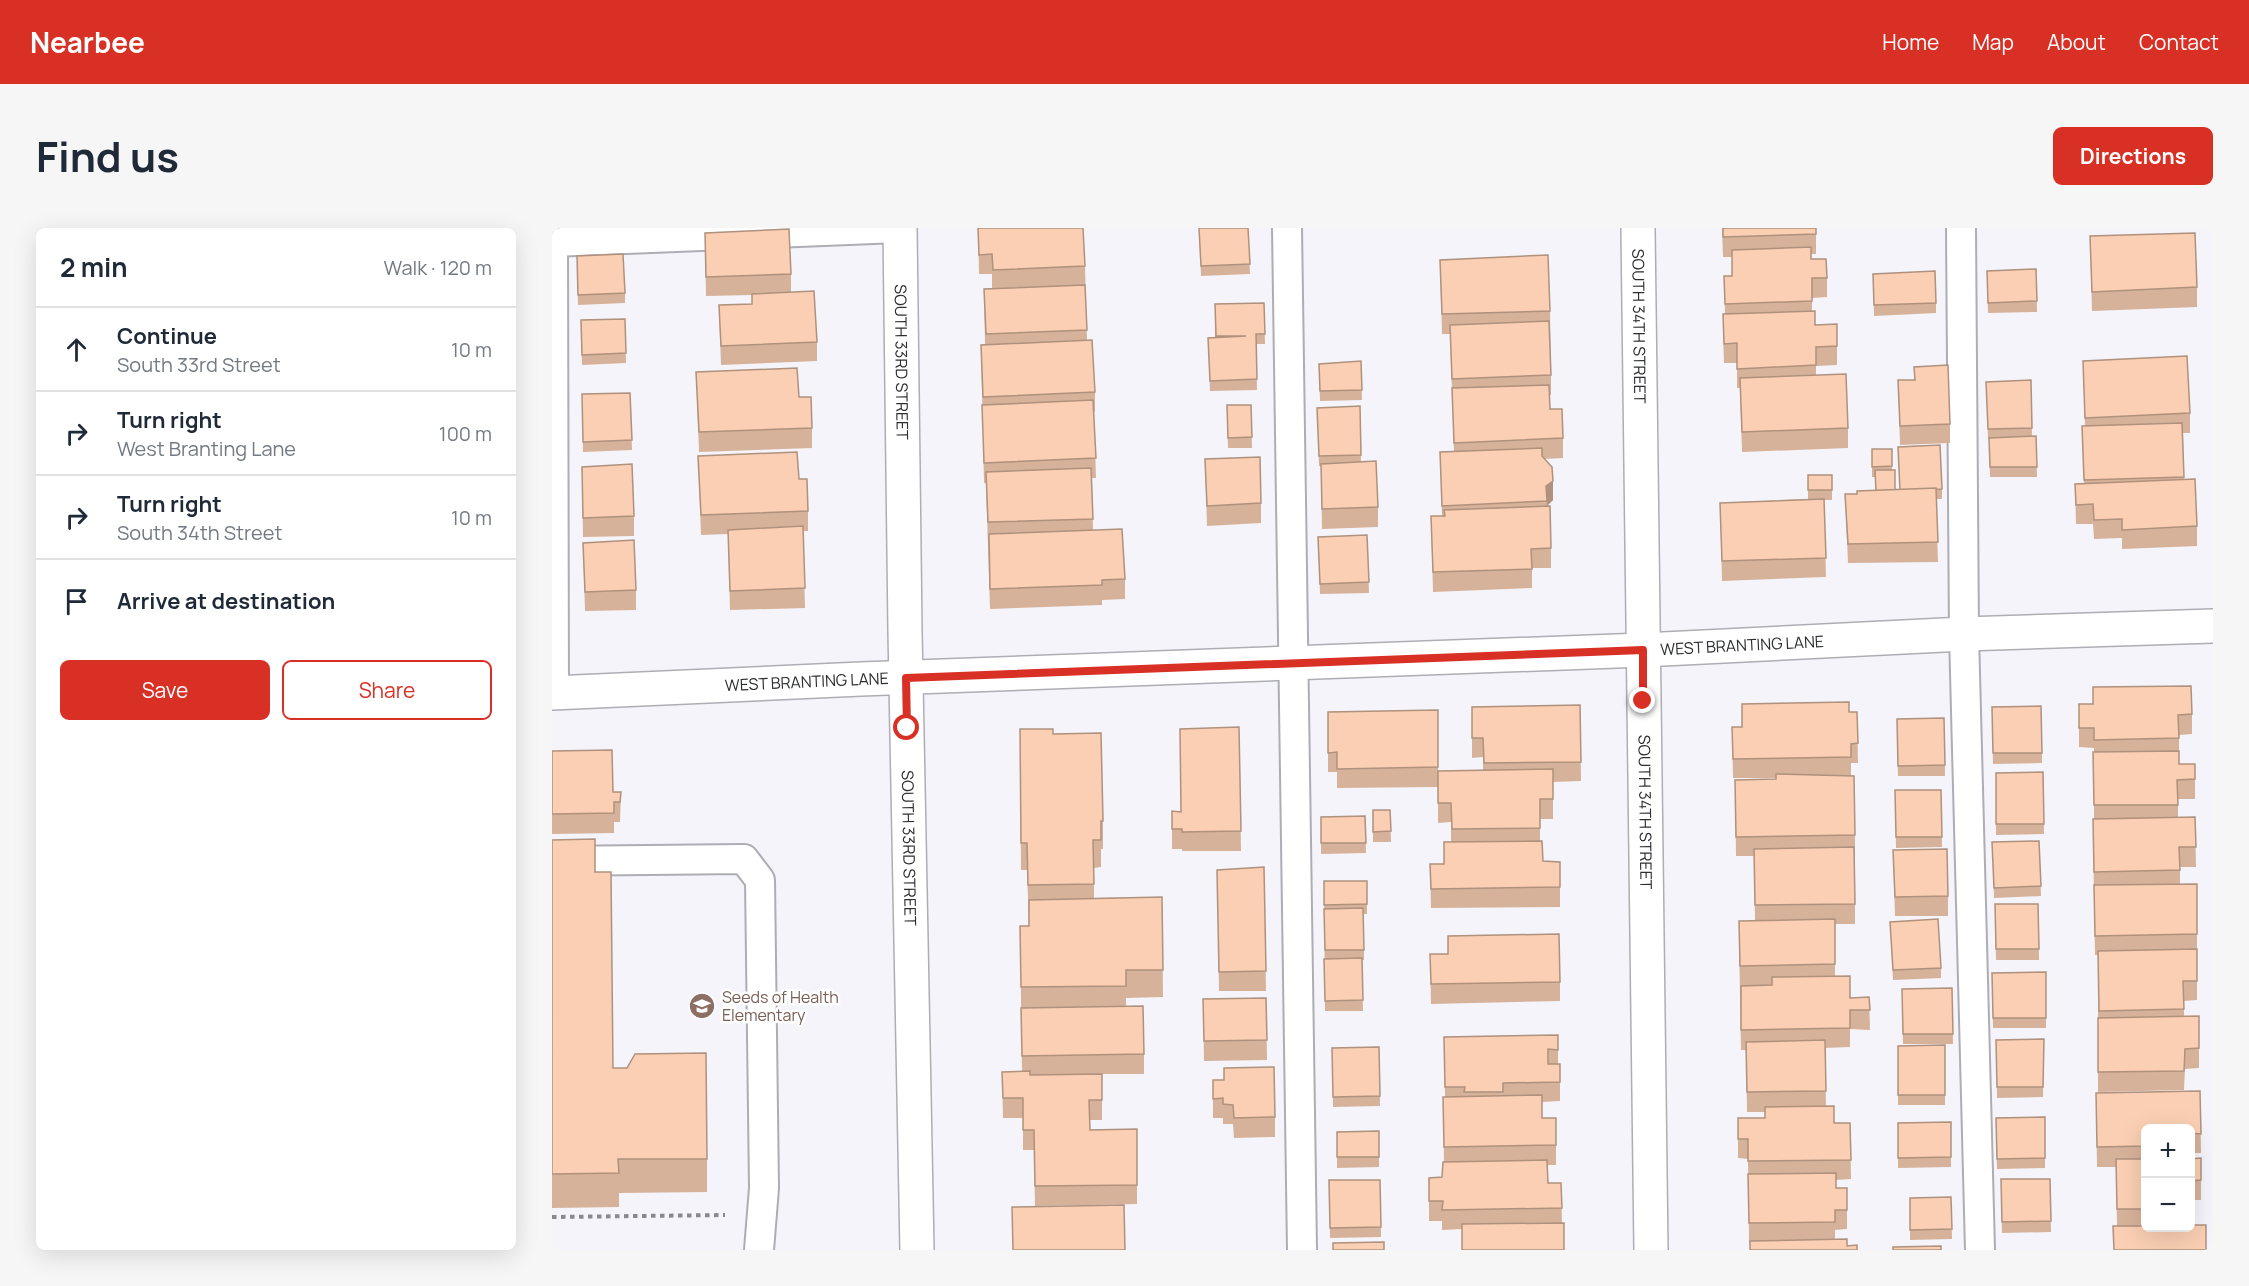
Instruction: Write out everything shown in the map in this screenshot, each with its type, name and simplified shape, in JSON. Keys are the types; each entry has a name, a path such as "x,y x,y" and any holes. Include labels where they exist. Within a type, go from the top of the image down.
{"street":[{"name":"SOUTH 33RD STREET","path":"900,228 917,1250"},
{"name":"SOUTH 34TH STREET","path":"1638,228 1651,1250"},
{"name":"WEST BRANTING LANE","path":"553,693 1293,662 1643,650 1964,634 2213,626"}],"lane":[{"path":"553,693 553,242 900,228"},
{"path":"1287,228 1302,1250"},
{"path":"1961,228 1964,634 1980,1250"},
{"path":"552,861 744,859 760,880 764,1188 759,1250"}],"path":[{"path":"552,1217 732,1215"}],"building":[{"path":"978,228 1083,228 1085,266 993,270 992,254 979,255"},
{"path":"1199,228 1248,228 1250,264 1201,266"},
{"path":"1723,228 1816,228 1816,234 1723,237"},
{"path":"789,229 791,274 706,277 705,233"},
{"path":"2195,233 2197,287 2092,292 2090,236"},
{"path":"1811,247 1811,259 1826,259 1827,278 1812,278 1812,301 1725,304 1724,276 1732,276 1732,250"},
{"path":"623,254 625,293 578,295 577,256"},
{"path":"1548,255 1550,311 1442,314 1440,260"},
{"path":"2036,269 2037,301 1988,303 1987,271"},
{"path":"1935,271 1936,303 1874,305 1873,274"},
{"path":"1085,285 1087,330 986,334 984,289"},
{"path":"814,291 817,342 721,346 719,305 752,304 752,294"},
{"path":"1264,303 1265,334 1256,334 1257,379 1210,381 1208,338 1246,336 1216,336 1215,304"},
{"path":"1815,311 1815,325 1837,324 1837,346 1816,347 1816,365 1737,369 1737,343 1724,344 1723,314"},
{"path":"625,319 626,353 582,355 581,320"},
{"path":"1549,321 1551,375 1452,379 1450,325"},
{"path":"1092,340 1095,392 983,397 981,345"},
{"path":"2187,356 2190,413 2085,418 2083,361"},
{"path":"1361,361 1362,390 1320,391 1319,364"},
{"path":"1948,365 1950,424 1900,426 1898,380 1915,380 1914,367"},
{"path":"797,368 799,397 811,397 812,428 699,432 696,372"},
{"path":"1846,374 1848,428 1742,432 1740,378"},
{"path":"2031,380 2032,428 1988,429 1986,382"},
{"path":"1549,385 1550,409 1562,409 1563,438 1454,443 1452,388"},
{"path":"630,393 632,440 583,442 582,394"},
{"path":"1093,400 1096,458 984,463 982,405"},
{"path":"1227,405 1251,405 1252,437 1228,438"},
{"path":"1360,406 1361,455 1319,456 1317,408"},
{"path":"2182,423 2184,477 2084,480 2082,426"},
{"path":"2036,436 2037,467 1990,467 1989,438"},
{"path":"1940,445 1942,489 1900,490 1898,447"},
{"path":"1542,448 1542,456 1552,467 1553,481 1546,486 1547,501 1442,506 1440,452"},
{"path":"1872,449 1892,449 1892,466 1872,467"},
{"path":"797,452 799,479 807,479 808,511 701,515 698,456"},
{"path":"1260,457 1261,503 1207,506 1205,459"},
{"path":"1376,461 1378,507 1322,509 1321,464"},
{"path":"632,464 634,516 583,518 582,467"},
{"path":"1091,468 1093,519 988,522 986,472"},
{"path":"1875,470 1895,470 1895,490 1876,491"},
{"path":"1808,475 1832,475 1832,490 1808,490"},
{"path":"2195,479 2197,526 2122,530 2122,519 2094,520 2093,504 2076,505 2075,484"},
{"path":"1936,488 1938,542 1848,544 1845,494 1857,494 1857,491"},
{"path":"1824,499 1826,558 1722,561 1720,503"},
{"path":"1550,506 1551,548 1531,549 1532,569 1433,572 1431,516 1445,516 1444,510"},
{"path":"803,526 805,588 730,591 728,530"},
{"path":"1122,529 1125,579 1102,580 1102,585 990,589 989,534"},
{"path":"1367,535 1369,582 1320,584 1318,537"},
{"path":"634,540 636,590 585,592 583,543"},
{"path":"2191,686 2192,714 2178,715 2179,738 2094,740 2094,728 2079,728 2079,704 2093,704 2093,687"},
{"path":"1849,702 1849,712 1857,712 1858,743 1851,744 1851,757 1733,759 1732,727 1742,727 1742,704"},
{"path":"1580,705 1581,762 1484,763 1483,738 1472,738 1472,707"},
{"path":"2041,706 2042,753 1993,753 1992,707"},
{"path":"1438,710 1438,767 1337,769 1337,752 1328,753 1328,712"},
{"path":"1944,718 1945,765 1898,766 1897,719"},
{"path":"1239,727 1241,831 1182,832 1182,829 1172,829 1172,811 1181,812 1180,729"},
{"path":"1020,729 1053,729 1053,734 1101,733 1103,821 1101,821 1101,840 1093,840 1094,884 1028,885 1027,843 1021,843"},
{"path":"612,750 613,792 621,792 620,802 614,802 614,813 552,814 552,751"},
{"path":"2179,751 2179,764 2195,764 2195,779 2177,780 2178,805 2094,805 2093,752"},
{"path":"1553,769 1553,799 1540,799 1540,828 1452,829 1451,803 1438,803 1438,771"},
{"path":"2043,772 2044,824 1996,824 1996,773"},
{"path":"1776,774 1854,776 1855,835 1736,837 1735,780 1776,779"},
{"path":"1895,790 1941,790 1942,837 1896,837"},
{"path":"1373,810 1390,810 1391,831 1373,832"},
{"path":"1365,816 1366,843 1321,843 1321,817"},
{"path":"2195,817 2196,847 2179,847 2180,870 2094,872 2093,819"},
{"path":"595,839 595,872 611,872 613,1068 627,1068 635,1054 706,1053 707,1159 618,1159 619,1173 552,1174 552,840"},
{"path":"1542,841 1543,861 1560,862 1560,887 1431,889 1430,864 1444,864 1444,842"},
{"path":"2039,841 2041,886 1994,888 1992,842"},
{"path":"1854,847 1855,904 1755,905 1754,849"},
{"path":"1947,849 1948,896 1895,897 1893,850"},
{"path":"1264,867 1266,971 1219,972 1217,870"},
{"path":"1324,881 1367,881 1367,904 1324,905"},
{"path":"2197,884 2197,934 2095,936 2094,885"},
{"path":"1162,897 1163,970 1126,970 1126,986 1021,987 1020,926 1029,926 1029,900"},
{"path":"1995,904 2038,904 2039,949 1996,949"},
{"path":"1363,908 1364,950 1325,950 1324,909"},
{"path":"1835,919 1835,964 1740,966 1739,921"},
{"path":"1938,919 1941,968 1893,970 1890,922"},
{"path":"1559,934 1560,982 1431,984 1430,954 1448,954 1448,936"},
{"path":"2197,949 2197,981 2183,981 2184,1009 2099,1011 2098,951"},
{"path":"1362,958 1363,1000 1325,1001 1324,959"},
{"path":"2046,972 2046,1018 1993,1018 1992,973"},
{"path":"1850,976 1850,998 1869,997 1870,1010 1850,1010 1850,1028 1741,1030 1741,986 1772,985 1772,977"},
{"path":"1952,988 1953,1034 1903,1034 1902,989"},
{"path":"1266,998 1267,1040 1204,1041 1203,999"},
{"path":"1143,1006 1144,1054 1022,1056 1021,1008"},
{"path":"2199,1016 2199,1048 2185,1049 2184,1071 2098,1072 2098,1018"},
{"path":"1558,1035 1558,1050 1548,1049 1548,1064 1560,1064 1560,1082 1503,1083 1503,1092 1464,1092 1465,1087 1445,1087 1444,1037"},
{"path":"2044,1039 2043,1087 1997,1087 1996,1040"},
{"path":"1825,1040 1826,1091 1747,1092 1746,1042"},
{"path":"1945,1045 1945,1095 1898,1095 1898,1046"},
{"path":"1379,1047 1380,1096 1333,1097 1332,1048"},
{"path":"1274,1067 1275,1117 1234,1118 1233,1105 1223,1104 1223,1098 1213,1099 1213,1080 1224,1080 1224,1068"},
{"path":"1030,1071 1030,1075 1102,1074 1102,1100 1089,1100 1090,1130 1137,1129 1137,1185 1035,1186 1034,1130 1023,1130 1023,1098 1003,1098 1002,1072"},
{"path":"2200,1091 2201,1134 2195,1133 2195,1124 2141,1124 2141,1146 2097,1147 2096,1093"},
{"path":"1542,1095 1542,1118 1556,1118 1556,1145 1444,1147 1443,1097"},
{"path":"1834,1106 1834,1123 1850,1123 1851,1160 1748,1161 1748,1139 1738,1139 1738,1118 1765,1118 1765,1107"},
{"path":"2045,1117 2045,1158 1997,1159 1996,1118"},
{"path":"1951,1122 1951,1157 1898,1158 1898,1123"},
{"path":"1379,1131 1379,1157 1337,1157 1337,1132"},
{"path":"2201,1158 2201,1180 2195,1181 2195,1159"},
{"path":"2116,1159 2141,1159 2141,1209 2117,1209"},
{"path":"1547,1160 1548,1183 1561,1183 1562,1208 1442,1210 1443,1201 1429,1201 1429,1178 1442,1177 1443,1162"},
{"path":"1836,1173 1836,1188 1847,1188 1847,1210 1835,1210 1835,1222 1749,1223 1748,1174"},
{"path":"2001,1179 2050,1179 2051,1221 2002,1222"},
{"path":"1329,1180 1380,1180 1381,1227 1330,1228"},
{"path":"1951,1197 1952,1229 1910,1230 1910,1198"},
{"path":"1124,1205 1125,1250 1013,1250 1012,1207"},
{"path":"1564,1223 1564,1250 1462,1250 1462,1224"},
{"path":"2195,1225 2206,1225 2206,1250 2114,1250 2113,1226 2141,1226 2141,1232 2195,1232"},
{"path":"1847,1239 1847,1246 1857,1245 1857,1250 1750,1250 1750,1241"},
{"path":"1384,1242 1384,1250 1333,1250 1333,1243"},
{"path":"1941,1246 1941,1250 1893,1250 1893,1247"}],"place":[{"name":"Seeds of Health Elementary","path":"702,1006"}],"route":[{"path":"907,728 906,678 1293,662 1643,650 1643,701"}]}
